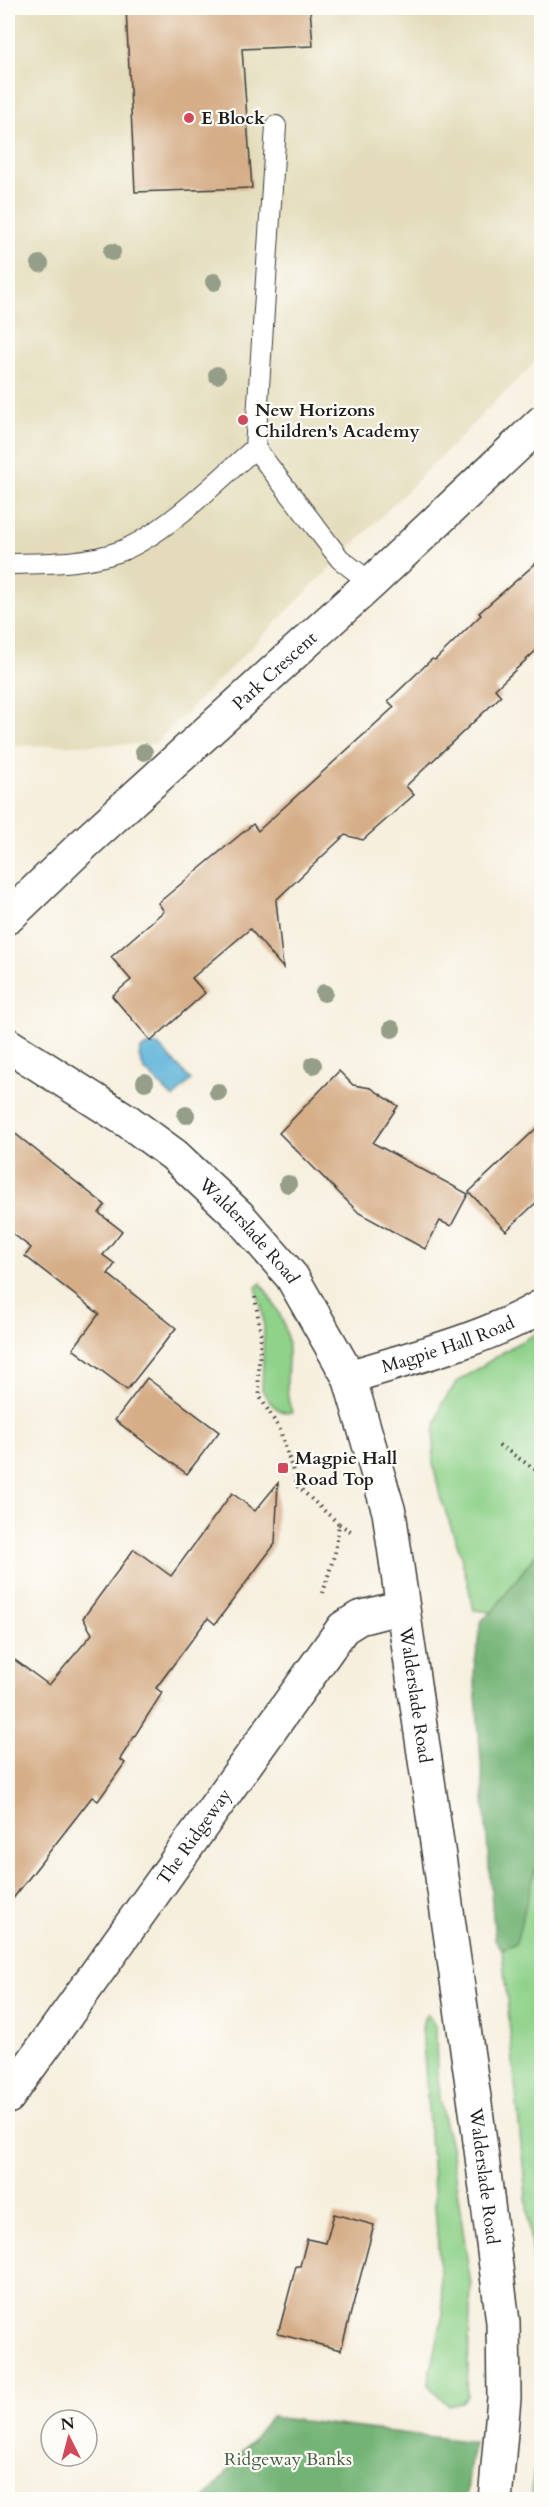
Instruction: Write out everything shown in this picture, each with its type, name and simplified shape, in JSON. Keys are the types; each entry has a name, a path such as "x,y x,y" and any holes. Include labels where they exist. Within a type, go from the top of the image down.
{"street":[{"name":"Park Crescent","path":"8,917 84,844 371,583 542,422"},
{"name":"Walderslade Road","path":"8,1045 129,1122 174,1155 239,1216 292,1277 349,1377 389,1512 477,2118 503,2322 504,2398 495,2499"},
{"name":"Magpie Hall Road","path":"349,1377 473,1336 527,1315 542,1306"},
{"name":"The Ridgeway","path":"8,2097 343,1628 359,1618 402,1607"}],"lane":[{"path":"276,126 255,448 340,559 371,583"},
{"path":"8,564 91,558 120,551 144,540 255,448"}],"path":[{"path":"251,1288 258,1311 261,1335 258,1376 260,1397 280,1430 298,1487 339,1524 335,1552 321,1597"},
{"path":"498,1445 542,1474"}],"shaded area":[{"name":"New Horizons Children's Academy","path":"8,8 541,8 541,356 155,744 8,746"}],"green space":[{"path":"261,1283 277,1309 286,1331 287,1384 292,1412 283,1411 274,1406 262,1389 264,1328 256,1287"},
{"path":"541,1331 541,1547 493,1611 541,1602 541,2350 502,1949 516,1943 492,1612 474,1610 460,1552 440,1496 433,1464 434,1432 442,1403 457,1382"},
{"path":"541,1547 541,1848 516,1943 502,1949 495,1939 474,1670 481,1621 492,1612"},
{"path":"428,2014 436,2028 439,2100 451,2147 471,2286 467,2396 462,2403 449,2406 428,2385 443,2314 422,2029 424,2018"},
{"name":"Ridgeway Banks","path":"271,2417 473,2442 466,2499 205,2499"},
{"path":"541,2417 541,2499 530,2499"}],"water":[{"path":"158,1045 191,1080 173,1098 144,1069 139,1057 141,1049"}],"building":[{"name":"E Block","path":"126,8 310,8 313,46 242,49 252,188 135,192"},
{"path":"542,558 542,645 495,689 501,696 406,786 414,795 363,840 345,835 276,900 283,968 250,929 192,978 205,993 151,1041 112,996 131,980 111,957 164,911 158,903 253,824 258,831 394,707 388,701 432,659 435,660 481,615 479,613"},
{"path":"339,1071 353,1085 371,1088 398,1106 373,1143 468,1194 451,1226 440,1221 425,1249 359,1213 279,1133"},
{"path":"542,1123 542,1197 506,1231 469,1192"},
{"path":"8,1128 105,1205 99,1213 122,1231 103,1255 115,1264 108,1274 176,1328 127,1390 73,1349 99,1314 25,1256 31,1248 8,1230"},
{"path":"147,1378 219,1432 187,1474 115,1420"},
{"path":"278,1483 275,1544 215,1624 208,1618 156,1688 162,1693 120,1759 125,1763 98,1801 92,1797 8,1905 8,1655 49,1685 92,1634 83,1618 134,1549 171,1576 232,1493 255,1511"},
{"path":"334,2214 374,2225 341,2350 278,2334 296,2266 300,2266 307,2239 326,2243"}],"place":[{"name":"E Block","path":"189,118"},
{"name":"New Horizons Children's Academy","path":"243,420"},
{"name":"Magpie Hall Road Top","path":"283,1468"}]}
